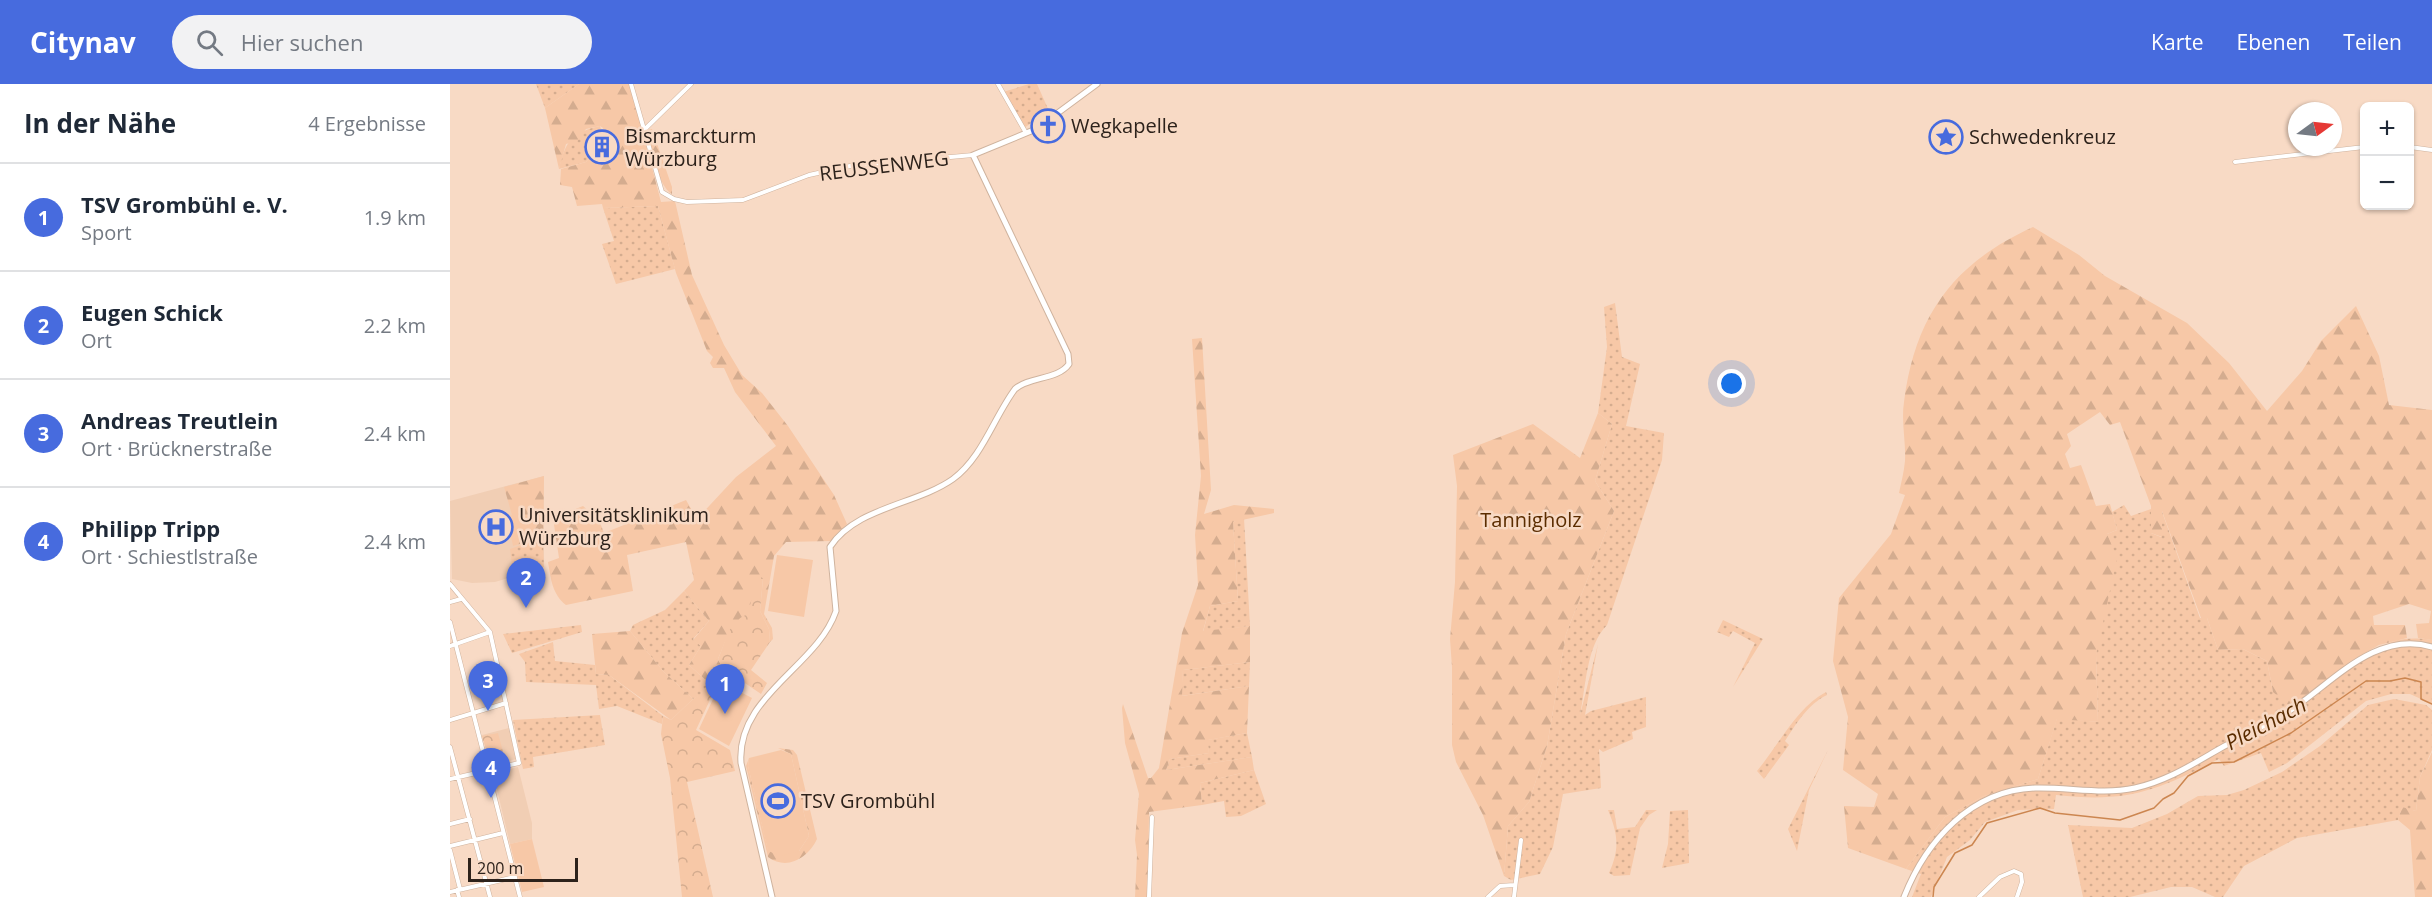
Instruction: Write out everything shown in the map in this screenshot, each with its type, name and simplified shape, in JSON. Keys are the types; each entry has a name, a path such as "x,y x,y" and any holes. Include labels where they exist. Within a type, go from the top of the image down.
{"street":[{"name":"REUSSENWEG","path":"632,84 662,192 674,199 687,202 743,200 809,175 850,166 973,155"},
{"path":"645,130 691,84"},
{"path":"998,84 1026,133"},
{"path":"772,897 741,763 742,744 756,711 827,631 836,611 828,554 832,543 846,531 871,516 952,480 973,457 1015,389 1027,382 1063,370 1069,364 1068,354 973,155 1026,133 1048,121 1097,84"},
{"path":"2235,162 2360,147"},
{"path":"2414,148 2432,150"},
{"path":"450,584 490,632 519,763 450,779"},
{"path":"450,602 461,598"},
{"path":"450,622 520,897"},
{"path":"450,646 490,632"},
{"path":"1904,897 1921,859 1938,836 1959,816 1986,801 2033,788 2116,791 2165,779 2285,714 2369,655 2404,644 2432,647"},
{"path":"450,720 506,703"},
{"path":"450,747 490,897"},
{"path":"1149,897 1152,817"},
{"path":"450,824 470,819"},
{"path":"459,897 450,848 503,833"},
{"path":"1514,897 1511,885 1521,840"},
{"path":"1979,897 2000,877 2014,870 2021,874 2022,882 2017,897"},
{"path":"450,892 515,877"},
{"path":"1488,897 1494,889 1511,885"}],"shaded area":[{"name":"Universitätsklinikum Würzburg","path":"544,476 544,567 495,582 472,583 452,579 450,501"},
{"path":"509,728 516,759 491,766 482,735"},
{"path":"518,767 532,823 532,839 510,844 493,773"}],"green space":[{"path":"536,84 579,84 545,108"},
{"path":"579,84 630,84 661,202 675,201 692,275 724,345 742,375 762,393 788,426 834,495 847,524 831,541 786,542 774,556 764,614 772,628 773,639 770,642 769,629 760,611 763,578 748,615 732,628 718,659 721,665 709,683 689,665 701,646 693,640 709,621 684,591 694,580 686,542 627,555 633,591 566,605 555,591 551,580 548,562 559,558 553,518 583,506 599,520 604,533 686,500 697,519 736,477 776,446 735,392 724,368 713,368 710,363 713,357 707,351 676,273 658,206 603,208 602,204 577,206 572,187 560,185 561,169 586,162 591,156 608,151 603,128 600,126 586,129 577,141 566,144 559,169 545,108"},
{"path":"1029,84 1037,84 1049,111 1024,128 1003,92"},
{"path":"600,126 608,151 591,156 586,162 559,169 564,152 571,140 583,131"},
{"path":"652,129 672,187 672,194 667,190 655,165 646,130"},
{"path":"658,206 675,269 616,284 602,244 614,241 603,208"},
{"path":"2033,227 2079,255 2105,276 2187,323 2229,363 2267,411 2302,371 2321,341 2356,306 2379,356 2389,405 2432,410 2432,640 2418,638 2416,624 2429,623 2431,611 2409,604 2373,616 2374,625 2405,625 2407,638 2379,645 2351,661 2291,707 2273,692 2267,661 2243,649 2218,650 2207,618 2201,618 2162,511 2162,537 2151,533 2151,506 2120,422 2110,425 2100,412 2067,434 2071,446 2065,454 2070,468 2081,465 2096,506 2110,504 2117,530 2107,534 2117,558 2096,655 2098,722 2057,719 2038,779 1984,796 1945,817 1906,869 1848,848 1844,806 1874,807 1878,794 1843,770 1848,717 1833,661 1839,598 1891,534 1905,495 1899,493 1905,461 1904,402 1909,371 1929,318 1943,295 1960,275 2005,241"},
{"path":"1615,303 1622,357 1640,364 1626,426 1664,433 1662,460 1607,625 1600,634 1591,655 1580,715 1598,644 1585,715 1591,711 1646,697 1646,727 1632,732 1633,739 1603,752 1599,749 1601,788 1563,794 1553,847 1540,874 1511,880 1504,876 1508,826 1529,802 1547,746 1566,634 1614,511 1595,481 1612,424 1598,413 1607,347 1604,307"},
{"path":"1202,338 1211,490 1204,514 1234,505 1274,509 1274,513 1233,522 1238,601 1210,606 1203,631 1250,626 1250,662 1183,670 1182,696 1249,686 1247,733 1208,740 1209,753 1170,759 1166,770 1252,757 1254,770 1200,783 1202,805 1149,812 1148,897 1135,897 1137,855 1135,840 1139,794 1125,743 1122,708 1123,704 1148,778 1151,778 1159,768 1182,633 1198,585 1195,535 1201,476 1192,339"},
{"name":"Tannigholz","path":"1598,413 1612,424 1595,481 1614,511 1566,634 1547,746 1529,802 1508,826 1504,876 1483,815 1456,762 1452,745 1450,639 1455,582 1457,486 1453,455 1533,424 1580,458"},
{"path":"544,476 543,540 536,539 513,546 507,517 512,515 504,487"},
{"path":"2124,505 2131,516 2151,509 2151,533 2161,537 2161,509 2200,618 2207,618 2218,650 2243,649 2267,661 2273,692 2348,663 2396,641 2432,640 2432,704 2410,694 2391,694 2366,701 2287,763 2269,772 2261,753 2224,766 2219,759 2159,787 2123,796 2056,795 2054,809 2018,810 1985,822 1970,840 1947,857 1931,897 1912,897 1921,874 1906,869 1945,817 1984,796 2038,779 2057,718 2098,722 2096,655 2107,534 2117,530 2112,512"},
{"path":"1244,518 1250,626 1203,632 1210,606 1238,601 1233,522"},
{"path":"540,540 543,544 544,567 513,577 510,549"},
{"path":"777,555 813,560 804,617 768,611"},
{"path":"757,576 763,578 760,611 769,629 770,642 751,670 767,683 761,694 739,679 721,676 696,730 730,750 735,771 687,782 713,897 682,897 670,778 661,734 663,716 671,720 701,694 719,669 721,665 718,659 731,627 748,614"},
{"path":"684,591 709,621 693,639 701,646 689,665 709,683 701,695 693,699 663,671 630,631 633,625 665,610"},
{"path":"1723,620 1763,639 1733,687 1755,643 1733,631 1729,637 1717,632"},
{"path":"581,625 582,632 512,653 503,634"},
{"path":"630,631 663,671 693,699 671,720 609,675 596,674 592,634"},
{"path":"553,642 555,661 595,665 596,674 609,675 663,716 662,724 617,706 599,709 596,685 526,682 525,662 519,654"},
{"path":"1250,662 1249,686 1181,696 1183,670"},
{"path":"721,682 752,698 729,746 699,729"},
{"path":"1826,692 1827,695 1808,709 1798,721 1785,741 1789,745 1764,779 1757,771 1797,717"},
{"path":"2394,699 2426,705 2432,710 2432,750 2420,777 2416,811 2402,808 2398,820 2297,838 2244,866 2223,897 2215,897 2192,887 2171,887 2130,897 2083,897 2068,825 2132,828 2167,814 2198,796 2227,795 2244,790 2282,772 2320,746 2368,705"},
{"path":"600,715 605,745 533,757 534,767 523,769 513,720"},
{"path":"498,733 506,763 491,766 482,736"},
{"path":"1247,733 1252,757 1166,770 1170,759 1209,753 1207,740"},
{"path":"778,748 793,750 797,755 817,839 803,857 782,863 768,857 746,766 749,758 748,766 768,850 799,851 809,836 791,754"},
{"name":"TSV Grombühl","path":"781,750 791,754 809,836 799,851 781,856 768,851 748,766 749,758"},
{"path":"1828,750 1809,790 1797,851 1788,829"},
{"path":"2432,752 2432,897 2415,897 2410,830 2398,820 2402,807 2416,811 2420,777"},
{"path":"1254,770 1266,804 1241,816 1226,817 1224,801 1202,805 1200,783"},
{"path":"1608,810 1614,810 1617,829 1635,827 1646,810 1657,810 1649,815 1640,828 1630,875 1614,876 1609,873 1615,856 1616,842"},
{"path":"1688,810 1689,863 1662,868 1668,844 1670,811"},
{"path":"532,839 544,887 522,892 510,844"}],"waterway":[{"name":"Pleichach","path":"1933,897 1934,887 1955,853 1972,845 1987,823 2040,808 2055,813 2120,820 2154,808 2174,793 2188,776 2212,763 2234,762 2291,733 2366,681 2390,681 2405,678 2421,682 2421,699 2432,704"}],"place":[{"name":"Wegkapelle","path":"1048,126"},
{"name":"Schwedenkreuz","path":"1946,137"},
{"name":"Bismarckturm Würzburg","path":"602,147"},
{"name":"Universitätsklinikum Würzburg","path":"496,527"},
{"name":"Eugen Schick","path":"526,608"},
{"name":"Andreas Treutlein","path":"488,711"},
{"name":"TSV Grombühl e. V.","path":"725,714"},
{"name":"Philipp Tripp","path":"491,798"},
{"name":"TSV Grombühl","path":"778,801"}]}
